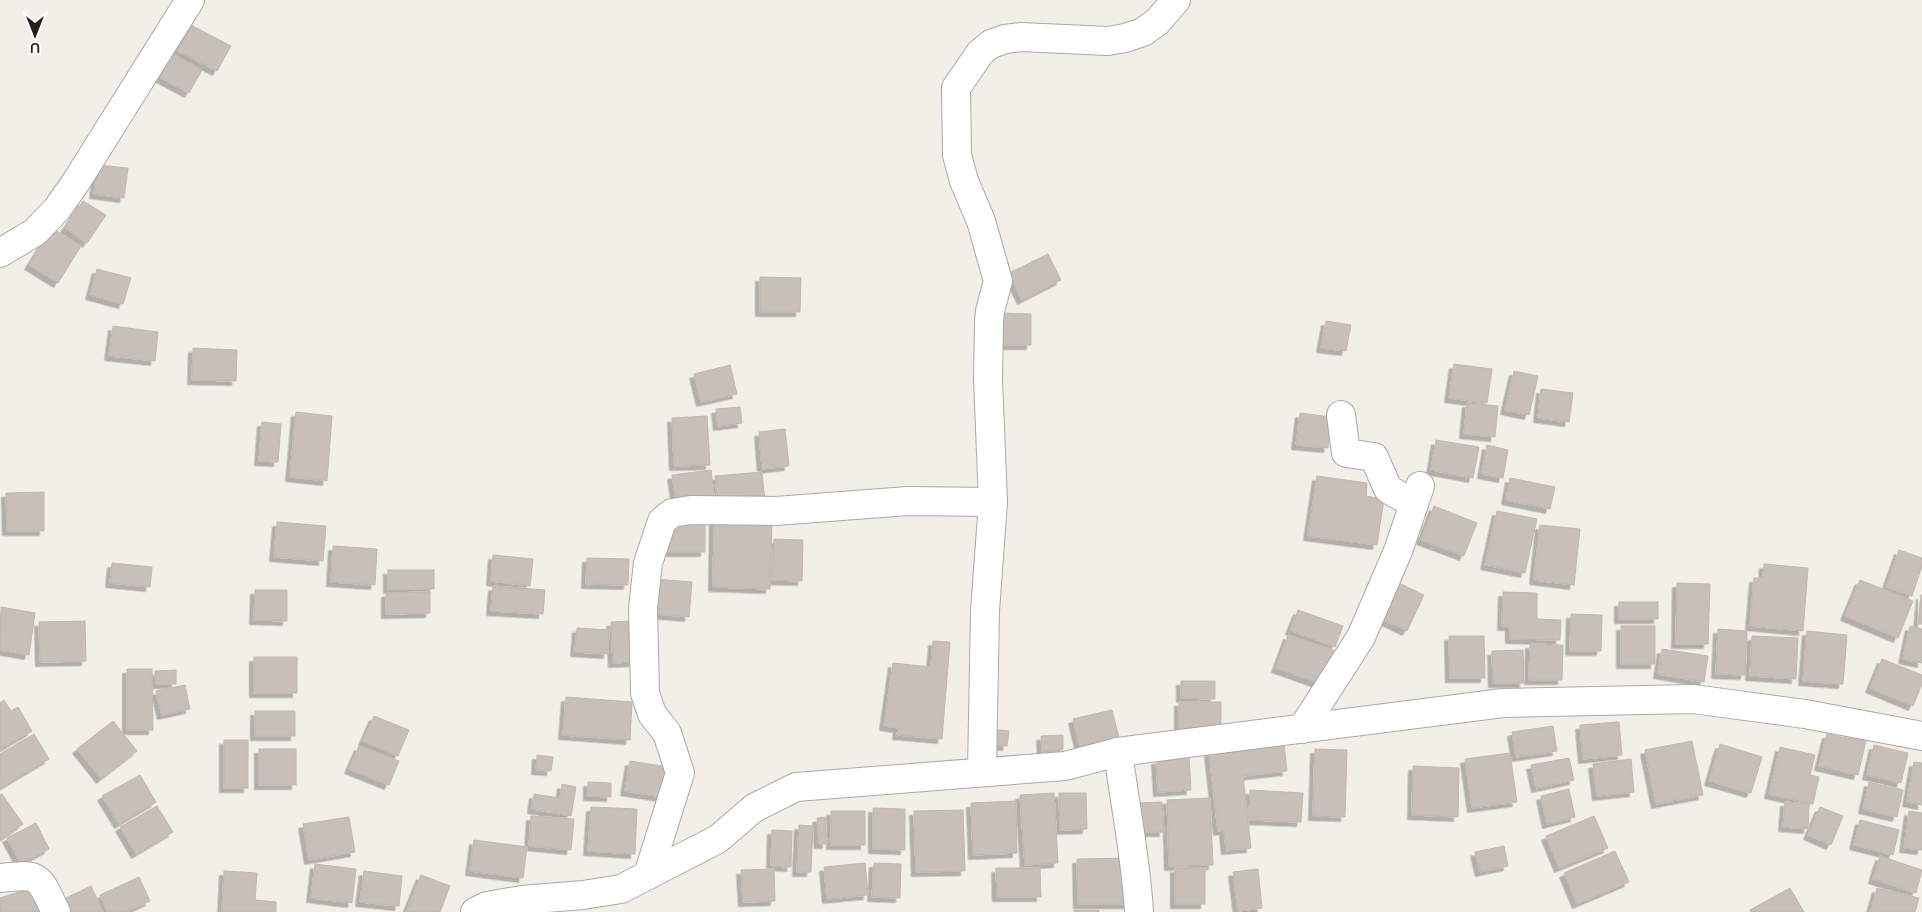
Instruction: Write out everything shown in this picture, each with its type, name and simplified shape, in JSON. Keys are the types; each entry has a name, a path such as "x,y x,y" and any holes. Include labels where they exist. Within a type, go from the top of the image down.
{"street":[{"path":"0,254 35,232 57,209 190,0"},
{"path":"982,772 985,611 993,502 988,379 989,322 998,281 981,221 958,161 956,88 980,53 991,44 1021,37 1108,41 1125,38 1143,32 1158,22 1176,0"},
{"path":"1302,729 1361,637 1398,551 1417,495 1388,489 1374,457 1346,453 1341,415"},
{"path":"648,875 680,773 667,733 652,714 645,693 643,608 648,563 662,521 672,513 692,510 776,511 908,501 993,502"},
{"path":"475,912 487,906 522,900 583,895 621,889 718,839 754,808 796,787 1065,766 1118,752 1503,703 1693,700 1805,714 1922,736"},
{"path":"1118,752 1125,810 1137,867 1139,912"},
{"path":"0,878 34,876 41,881 56,912"}],"building":[{"path":"191,25 231,46 217,71 178,51"},
{"path":"172,54 202,70 189,93 159,77"},
{"path":"98,165 128,168 124,198 94,194"},
{"path":"83,201 106,215 87,243 65,228"},
{"path":"52,228 81,246 58,283 29,265"},
{"path":"1048,254 1061,280 1022,300 1009,273"},
{"path":"97,269 131,278 123,304 90,295"},
{"path":"760,277 801,278 800,312 760,312"},
{"path":"1002,313 1031,314 1031,345 1002,345"},
{"path":"1326,321 1351,325 1346,351 1321,348"},
{"path":"113,326 158,332 155,361 109,356"},
{"path":"193,348 237,350 236,381 192,380"},
{"path":"1454,364 1492,369 1487,403 1449,398"},
{"path":"730,365 737,394 701,402 694,374"},
{"path":"1514,371 1538,376 1529,415 1505,410"},
{"path":"1541,389 1573,393 1569,422 1538,418"},
{"path":"1467,403 1498,406 1495,437 1464,434"},
{"path":"740,407 742,423 718,426 716,409"},
{"path":"296,412 332,416 327,481 290,477"},
{"path":"1300,413 1331,417 1328,448 1296,445"},
{"path":"707,416 710,465 674,466 672,418"},
{"path":"262,422 281,424 278,462 259,461"},
{"path":"785,429 789,466 762,469 759,432"},
{"path":"1436,440 1479,447 1473,478 1431,470"},
{"path":"1487,445 1508,450 1503,478 1482,474"},
{"path":"711,470 714,496 676,501 672,475"},
{"path":"762,472 765,502 718,505 715,476"},
{"path":"1317,476 1367,483 1366,496 1384,499 1377,545 1308,536"},
{"path":"1510,478 1555,487 1550,509 1506,500"},
{"path":"44,492 44,531 7,531 6,493"},
{"path":"1434,506 1477,523 1464,556 1421,540"},
{"path":"1497,511 1537,519 1525,573 1485,565"},
{"path":"714,520 772,522 770,589 713,587"},
{"path":"277,522 326,526 323,561 274,557"},
{"path":"705,522 705,552 666,552 666,523"},
{"path":"1540,525 1580,529 1574,585 1534,580"},
{"path":"774,539 803,540 802,581 772,580"},
{"path":"333,546 377,549 375,585 331,582"},
{"path":"1899,550 1922,558 1922,566 1912,596 1886,587"},
{"path":"493,555 533,559 530,586 491,581"},
{"path":"587,558 629,559 628,585 586,584"},
{"path":"112,563 152,567 150,587 110,583"},
{"path":"1764,564 1808,568 1803,631 1750,626 1754,578 1763,578"},
{"path":"388,570 434,570 434,589 388,589"},
{"path":"656,579 692,582 689,617 654,614"},
{"path":"1860,580 1913,601 1898,638 1845,616"},
{"path":"1399,583 1424,595 1407,631 1382,619"},
{"path":"1677,583 1710,584 1708,644 1676,644"},
{"path":"493,586 545,590 543,614 491,611"},
{"path":"255,590 287,590 287,621 254,620"},
{"path":"430,592 430,613 386,614 386,593"},
{"path":"1503,592 1537,593 1537,619 1561,620 1560,640 1510,639 1510,626 1502,626"},
{"path":"1921,595 1922,624 1918,624"},
{"path":"1619,602 1658,602 1658,619 1619,619"},
{"path":"1,607 35,613 29,655 0,650"},
{"path":"1298,610 1343,626 1335,647 1290,630"},
{"path":"1571,614 1602,615 1601,651 1570,651"},
{"path":"85,621 86,661 40,662 39,622"},
{"path":"633,621 634,662 613,663 611,622"},
{"path":"1621,626 1655,626 1655,664 1621,664"},
{"path":"1910,626 1922,629 1922,663 1903,659"},
{"path":"577,628 609,630 608,654 575,652"},
{"path":"1718,629 1747,631 1745,675 1716,674"},
{"path":"1807,631 1847,635 1843,684 1803,681"},
{"path":"1288,635 1335,651 1324,685 1276,668"},
{"path":"1449,636 1484,636 1485,678 1450,678"},
{"path":"1752,636 1798,638 1796,679 1750,676"},
{"path":"933,641 950,642 942,739 897,735 898,728 884,726 893,663 931,667"},
{"path":"1530,644 1563,645 1562,680 1529,680"},
{"path":"1662,649 1708,656 1704,682 1658,674"},
{"path":"1523,650 1524,683 1493,683 1492,651"},
{"path":"254,657 297,657 297,693 254,693"},
{"path":"1882,659 1922,675 1922,684 1913,706 1870,688"},
{"path":"127,669 152,669 153,730 127,730"},
{"path":"176,670 176,684 156,684 155,671"},
{"path":"1181,681 1215,681 1215,699 1181,698"},
{"path":"185,685 190,709 162,715 156,691"},
{"path":"566,697 632,702 630,740 563,735"},
{"path":"4,700 11,711 18,707 32,731 0,750 0,703"},
{"path":"1179,702 1221,702 1221,731 1179,731"},
{"path":"1112,710 1119,738 1080,748 1073,719"},
{"path":"255,711 295,711 295,736 255,736"},
{"path":"374,716 409,730 398,756 363,741"},
{"path":"113,721 137,751 101,779 77,749"},
{"path":"1619,722 1622,755 1583,759 1580,725"},
{"path":"1553,726 1557,751 1516,757 1512,732"},
{"path":"990,729 1009,731 1007,746 988,744"},
{"path":"1853,733 1867,736 1858,775 1819,766 1827,734 1851,739"},
{"path":"34,734 49,759 0,788 0,754"},
{"path":"1063,735 1063,750 1042,752 1041,736"},
{"path":"224,740 248,740 248,788 224,788"},
{"path":"1692,741 1703,795 1656,804 1645,750"},
{"path":"1284,743 1287,771 1243,776 1251,848 1226,850 1224,830 1218,831 1209,752"},
{"path":"1720,744 1762,757 1751,793 1709,781"},
{"path":"1874,745 1908,753 1901,783 1867,775"},
{"path":"359,746 399,761 389,785 349,769"},
{"path":"1780,747 1815,755 1810,775 1819,777 1813,804 1769,794"},
{"path":"259,749 296,749 296,785 259,785"},
{"path":"1315,749 1347,750 1345,817 1313,816"},
{"path":"1510,753 1517,802 1472,808 1465,759"},
{"path":"537,755 553,757 551,771 536,770"},
{"path":"1189,758 1191,790 1158,792 1156,760"},
{"path":"1569,758 1574,780 1536,788 1531,765"},
{"path":"1631,759 1634,792 1597,796 1593,764"},
{"path":"630,761 674,768 669,798 625,791"},
{"path":"1914,762 1922,763 1922,805 1907,802"},
{"path":"1413,766 1459,768 1458,817 1412,815"},
{"path":"140,775 156,802 119,824 102,796"},
{"path":"588,782 611,783 611,797 588,796"},
{"path":"1869,782 1903,790 1897,817 1863,809"},
{"path":"562,784 576,787 571,816 532,809 534,794 560,798"},
{"path":"1569,789 1575,817 1547,824 1541,796"},
{"path":"1250,790 1303,793 1301,822 1249,820"},
{"path":"1054,793 1058,863 1025,865 1020,795"},
{"path":"1059,793 1086,793 1087,829 1060,830"},
{"path":"2,794 23,824 0,840 0,795"},
{"path":"1210,798 1213,865 1169,866 1167,800"},
{"path":"1016,801 1017,853 973,855 971,803"},
{"path":"1162,802 1164,832 1139,832 1137,803"},
{"path":"1785,802 1809,804 1808,829 1783,827"},
{"path":"157,806 173,832 136,854 120,827"},
{"path":"591,807 637,809 635,854 588,851"},
{"path":"1820,807 1843,816 1831,845 1808,835"},
{"path":"873,808 905,809 905,850 873,849"},
{"path":"963,810 965,871 916,872 914,811"},
{"path":"831,811 865,811 865,845 831,845"},
{"path":"1909,811 1922,813 1922,850 1904,848"},
{"path":"531,816 574,819 571,850 529,846"},
{"path":"1594,816 1608,848 1559,868 1546,836"},
{"path":"349,817 355,852 309,860 303,824"},
{"path":"825,817 827,844 819,844 817,818"},
{"path":"1860,820 1899,830 1893,855 1854,845"},
{"path":"36,823 49,849 21,864 7,838"},
{"path":"799,825 813,826 811,872 797,872"},
{"path":"772,830 792,831 791,867 771,866"},
{"path":"474,840 527,847 523,878 470,871"},
{"path":"1504,846 1508,866 1480,872 1475,852"},
{"path":"1615,851 1629,882 1577,904 1564,873"},
{"path":"1880,856 1922,870 1916,893 1873,879"},
{"path":"1130,858 1131,904 1078,904 1077,859"},
{"path":"865,863 868,895 827,899 824,867"},
{"path":"874,863 901,864 900,898 872,897"},
{"path":"315,864 356,869 352,903 311,898"},
{"path":"996,868 1040,868 1041,897 997,897"},
{"path":"1175,868 1205,868 1205,904 1175,904"},
{"path":"774,869 775,901 743,902 741,870"},
{"path":"1258,869 1262,908 1238,911 1233,872"},
{"path":"224,871 257,873 255,900 276,902 276,912 222,912"},
{"path":"364,871 402,876 399,906 360,902"},
{"path":"421,875 450,886 440,912 406,912"},
{"path":"139,877 150,901 127,912 108,912 100,895"},
{"path":"91,886 103,912 67,912 62,900"},
{"path":"35,887 43,912 0,912 0,898"},
{"path":"1790,888 1804,912 1752,912 1750,910"},
{"path":"1877,888 1919,898 1915,912 1870,912"},
{"path":"1074,910 1099,910 1099,912 1074,912"}]}
